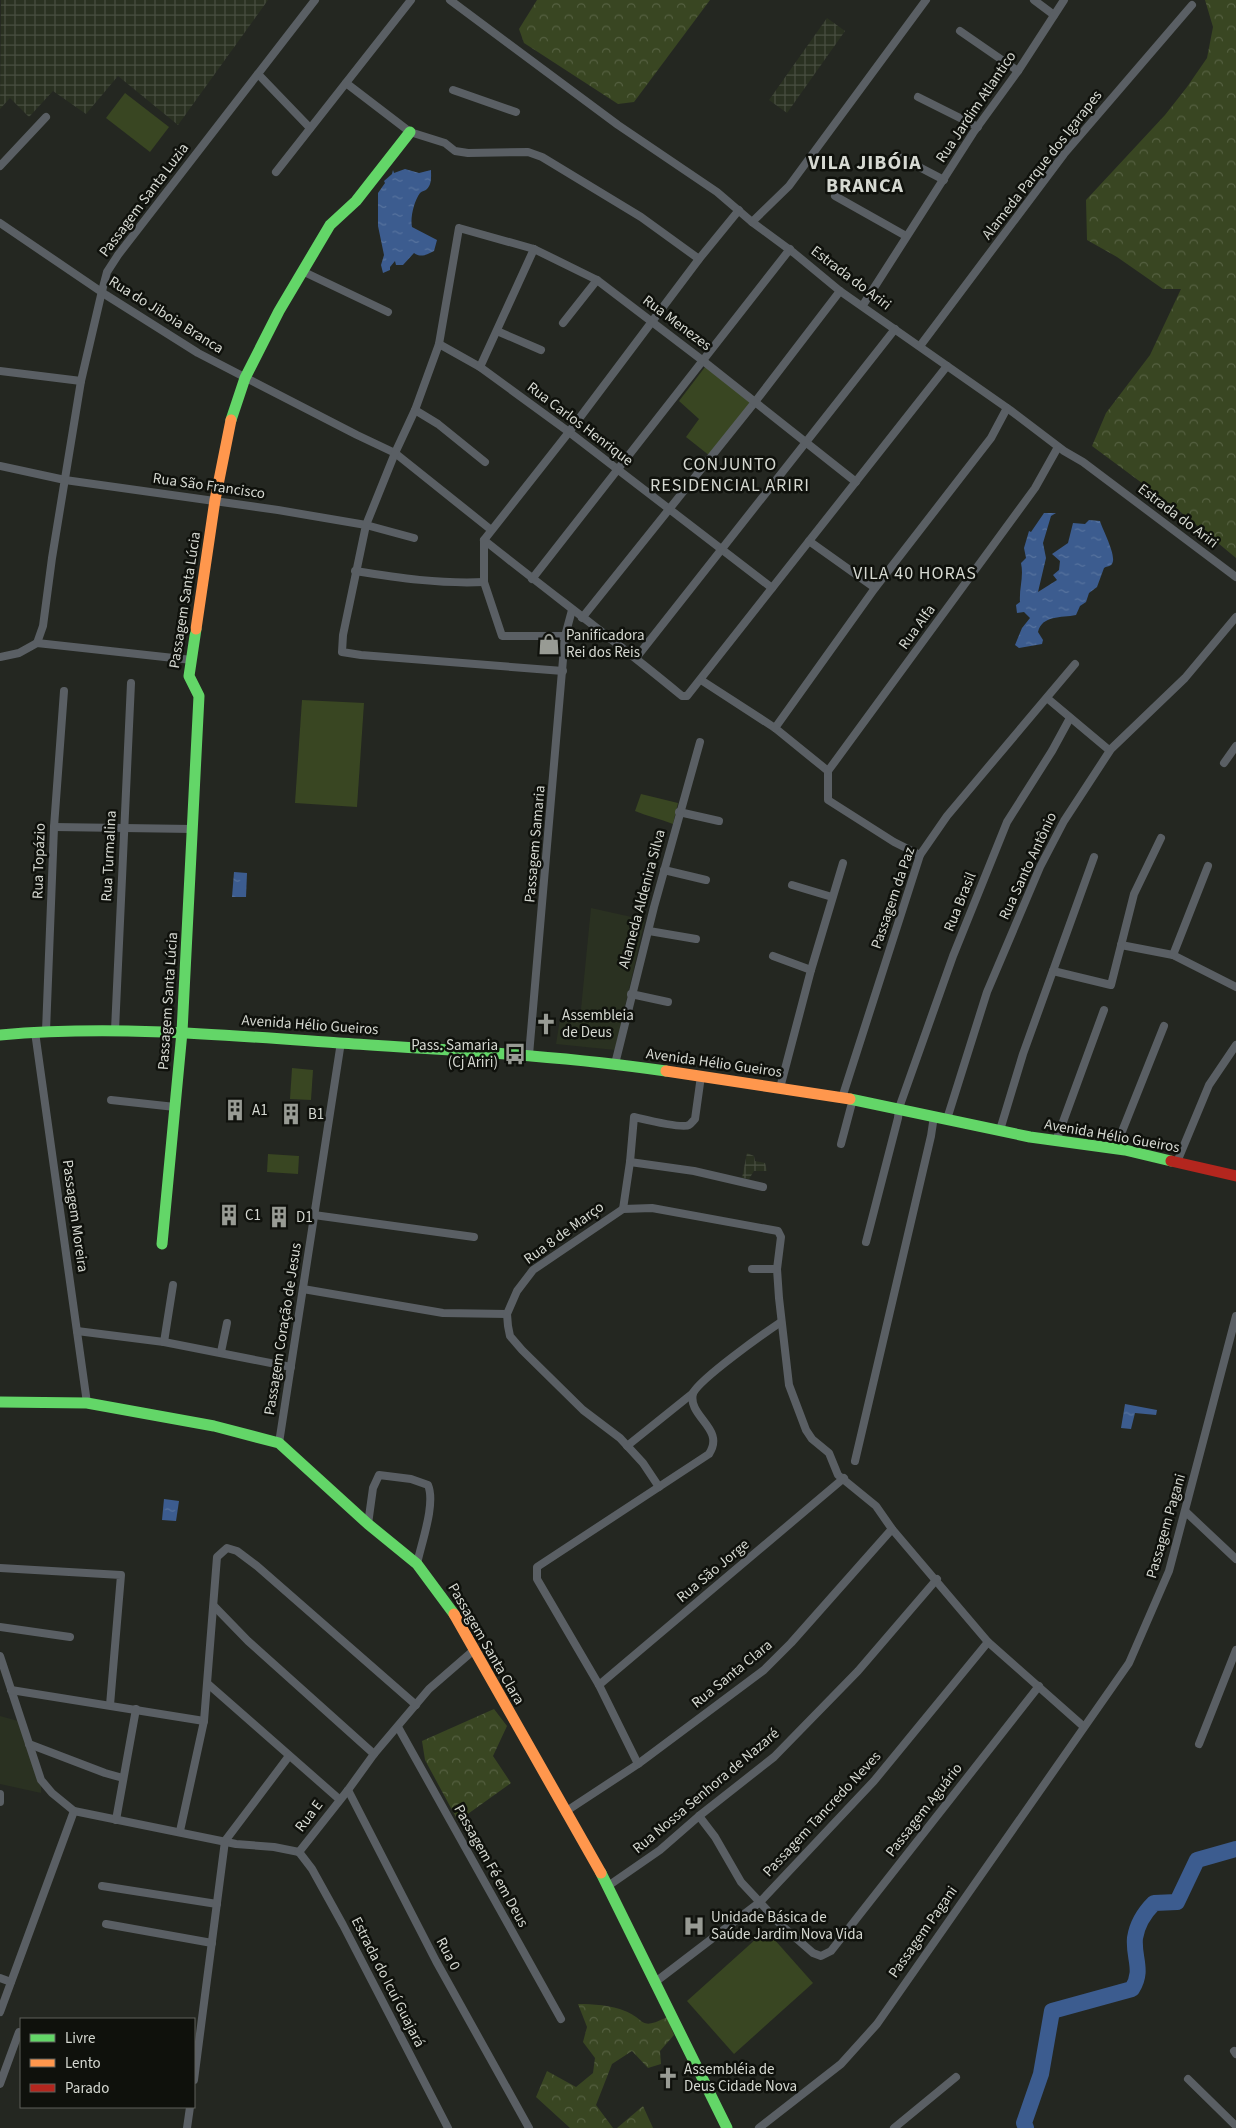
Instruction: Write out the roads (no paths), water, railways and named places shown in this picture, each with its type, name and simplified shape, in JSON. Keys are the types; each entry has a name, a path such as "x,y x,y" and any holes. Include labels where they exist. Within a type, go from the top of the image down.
{"street":[{"name":"Passagem Santa Luzia","path":"37,642 43,626 64,480 81,381 107,272 118,255 315,0"},
{"path":"276,172 411,0"},
{"name":"Estrada do Ariri","path":"450,0 618,125 717,192 840,291 863,305 1007,408 1058,447 1082,462 1236,577"},
{"path":"752,222 789,186 926,0"},
{"path":"1034,0 1054,15"},
{"name":"Rua Jardim Atlantico","path":"863,305 906,236 1064,0"},
{"name":"Alameda Parque dos Igarapes","path":"920,346 1064,154 1192,5"},
{"path":"960,32 1018,71"},
{"path":"258,74 310,128"},
{"path":"346,82 410,132 445,143 455,151 461,153 528,152 542,157 634,212 699,259"},
{"path":"452,90 516,112"},
{"path":"918,98 978,127"},
{"path":"0,166 46,117"},
{"name":"Passagem Santa Lúcia","path":"162,1244 182,1032 193,829 199,696 188,678 215,500 232,411 245,378 279,311 330,226 363,193 410,132"},
{"path":"902,158 944,180"},
{"path":"835,196 906,236"},
{"path":"566,636 502,636 484,582 484,540 699,259 739,210"},
{"name":"Rua do Jiboia Branca","path":"0,223 198,353 395,453 490,530"},
{"name":"Rua Menezes","path":"439,344 459,228 534,249 597,280 856,482"},
{"path":"480,367 534,249"},
{"path":"532,578 790,249"},
{"path":"302,271 388,312"},
{"path":"563,324 597,280"},
{"path":"582,618 755,402 840,291"},
{"path":"636,658 895,329"},
{"path":"497,331 541,350"},
{"path":"439,344 415,410 395,453 366,525 355,571 343,635 342,652 563,672"},
{"name":"Rua Carlos Henrique","path":"439,344 480,367 618,468 772,588"},
{"path":"484,540 682,696 688,696 947,366"},
{"path":"0,371 81,381"},
{"path":"775,728 875,588 991,438 1007,408"},
{"path":"415,410 438,424 485,462"},
{"name":"Rua Alfa","path":"828,771 1035,488 1058,447"},
{"name":"Rua São Francisco","path":"0,466 64,480 215,500 366,525 414,538"},
{"path":"809,541 875,588"},
{"path":"355,571 451,584 484,582"},
{"name":"Passagem Samaria","path":"530,1055 566,636 572,610"},
{"name":"Rua Santo Antônio","path":"947,1119 988,992 1040,867 1064,821 1109,750 1185,678 1236,617"},
{"path":"0,658 19,652 37,642 192,660"},
{"name":"Passagem da Paz","path":"841,1144 848,1098 920,855 947,816 1075,664"},
{"path":"701,680 775,728 828,771 828,800 894,842 920,855"},
{"name":"Rua Turmalina","path":"115,1030 131,683"},
{"name":"Rua Topázio","path":"40,1032 64,692"},
{"path":"1047,698 1109,750"},
{"name":"Rua Brasil","path":"866,1242 899,1108 953,956 1004,830 1070,718"},
{"name":"Alameda Aldenira Silva","path":"615,1064 631,994 700,742"},
{"path":"1224,763 1236,746"},
{"path":"680,812 718,821"},
{"path":"54,827 193,829"},
{"path":"1053,971 1111,985 1134,894 1161,838"},
{"path":"1000,1130 1023,1054 1094,857"},
{"path":"780,1088 811,970 843,863"},
{"path":"1173,955 1208,866"},
{"path":"664,870 706,880"},
{"path":"792,885 832,897"},
{"path":"649,931 696,939"},
{"path":"1121,945 1173,955 1236,986"},
{"path":"773,956 811,970"},
{"path":"631,994 668,1002"},
{"path":"1056,1141 1104,1010"},
{"path":"1115,1149 1164,1026"},
{"name":"Avenida Hélio Gueiros","path":"0,1035 115,1030 182,1032 530,1055 615,1064 848,1098 1056,1141 1115,1149 1236,1176"},
{"name":"Passagem Moreira","path":"40,1032 87,1404"},
{"name":"Passagem Coração de Jesus","path":"279,1443 341,1042"},
{"path":"1177,1162 1209,1085 1236,1045"},
{"name":"Rua 8 de Março","path":"507,1314 517,1291 533,1270 623,1208 634,1117 666,1124 690,1125 695,1120 701,1076"},
{"path":"111,1100 175,1107"},
{"path":"855,1461 919,1190 934,1116"},
{"path":"630,1162 694,1171 763,1187"},
{"path":"623,1208 652,1208 778,1231 781,1237 777,1269 781,1322 790,1385 800,1416 812,1439 829,1453 838,1475 876,1506 892,1529 937,1579 988,1642 1083,1726"},
{"path":"314,1215 474,1237"},
{"path":"752,1270 777,1269"},
{"path":"164,1342 173,1285"},
{"path":"303,1289 443,1313 507,1314 510,1336 522,1350 559,1388 627,1446 643,1463 659,1487"},
{"name":"Passagem Pagani","path":"759,2128 840,2064 877,2024 1083,1726 1122,1673 1139,1642 1169,1571 1236,1316"},
{"path":"627,1446 709,1377 781,1322"},
{"path":"221,1352 227,1323"},
{"path":"77,1330 164,1342 291,1367"},
{"path":"638,1764 599,1685 537,1579 537,1567 708,1454 713,1448 713,1438 710,1429 693,1405 692,1393"},
{"name":"Passagem Santa Clara","path":"0,1402 87,1404 152,1413 214,1426 279,1443 368,1524 417,1564 453,1612 608,1886 654,1983 727,2128"},
{"path":"368,1524 373,1488 379,1475 411,1479 428,1485 431,1491 429,1509 417,1564"},
{"name":"Rua São Jorge","path":"599,1685 844,1478"},
{"path":"1186,1512 1236,1559"},
{"name":"Rua Santa Clara","path":"565,1812 638,1764 764,1670 791,1643 892,1529"},
{"path":"180,1831 204,1720 217,1557 223,1550 228,1548 237,1551 257,1566 416,1705"},
{"path":"0,1568 121,1575 110,1705"},
{"name":"Rua Nossa Senhora de Nazaré","path":"608,1886 660,1850 699,1816 774,1757 858,1671 937,1579"},
{"path":"214,1606 248,1641 374,1754"},
{"path":"0,1627 70,1637"},
{"name":"Passagem Tancredo Neves","path":"654,1983 760,1902 874,1781 988,1642"},
{"name":"Rua E","path":"74,1811 225,1841 299,1852 374,1754 429,1689 474,1650"},
{"path":"1199,1744 1236,1650"},
{"path":"0,1656 41,1780 52,1793 74,1811 0,2012"},
{"path":"208,1684 339,1799"},
{"name":"Passagem Aguário","path":"760,1902 781,1925 813,1953 821,1956 831,1951 1039,1686"},
{"path":"11,1690 204,1720"},
{"path":"116,1820 136,1709"},
{"name":"Passagem Fé em Deus","path":"398,1727 561,2019"},
{"path":"29,1744 123,1778"},
{"path":"195,2073 225,1841 289,1756"},
{"name":"Rua 0","path":"348,1790 436,1961 530,2128"},
{"path":"0,1794 0,1802"},
{"path":"699,1816 715,1837 741,1882 760,1902"},
{"name":"Estrada do Icuí Guajará","path":"299,1852 312,1868 344,1925 448,2128"},
{"path":"102,1886 217,1904"},
{"path":"106,1924 212,1943"},
{"path":"0,1978 11,1982"},
{"path":"0,2084 19,2032"},
{"path":"894,2128 956,2078"},
{"path":"1188,2079 1236,2126"},
{"path":"187,2128 190,2108"}],"water":[{"path":"405,169 419,173 431,170 430,185 420,193 414,205 412,227 437,240 434,251 421,256 414,253 403,265 396,265 395,261 390,270 383,273 381,265 384,255 378,226 378,193 385,183 384,181 392,174 393,170 394,173"},
{"path":"1044,513 1056,513 1051,516 1043,543 1046,558 1038,592 1057,580 1053,575 1059,570 1060,561 1052,554 1068,543 1073,523 1085,524 1089,520 1100,521 1112,551 1113,562 1110,566 1104,568 1097,587 1089,593 1086,602 1080,606 1076,615 1048,620 1040,627 1038,632 1043,640 1042,644 1019,648 1015,645 1022,628 1030,618 1024,612 1017,613 1016,605 1020,602 1021,563 1026,558 1024,548 1029,531 1031,532"},
{"path":"234,872 247,873 246,897 232,897"},
{"path":"1125,1404 1157,1410 1156,1415 1135,1413 1131,1429 1121,1428"},
{"path":"164,1499 179,1501 176,1521 162,1520"}],"waterway":[{"path":"1026,2128 1024,2123 1041,2074 1052,2011 1132,1989 1138,1970 1135,1945 1136,1933 1148,1910 1154,1903 1177,1902 1197,1860 1236,1849"}],"place":[{"name":"Panificadora Rei dos Reis","path":"549,644"},
{"name":"Assembleia de Deus","path":"546,1024"},
{"name":"Pass. Samaria (Cj Ariri)","path":"515,1054"},
{"name":"A1","path":"235,1110"},
{"name":"B1","path":"291,1114"},
{"name":"C1","path":"229,1215"},
{"name":"D1","path":"279,1217"},
{"name":"Unidade Básica de Saúde Jardim Nova Vida","path":"694,1926"},
{"name":"Assembléia de Deus Cidade Nova","path":"668,2078"}],"district":[{"name":"VILA JIBÓIA BRANCA","path":"865,174"},
{"name":"CONJUNTO RESIDENCIAL ARIRI","path":"730,474"},
{"name":"VILA 40 HORAS","path":"915,573"}]}
